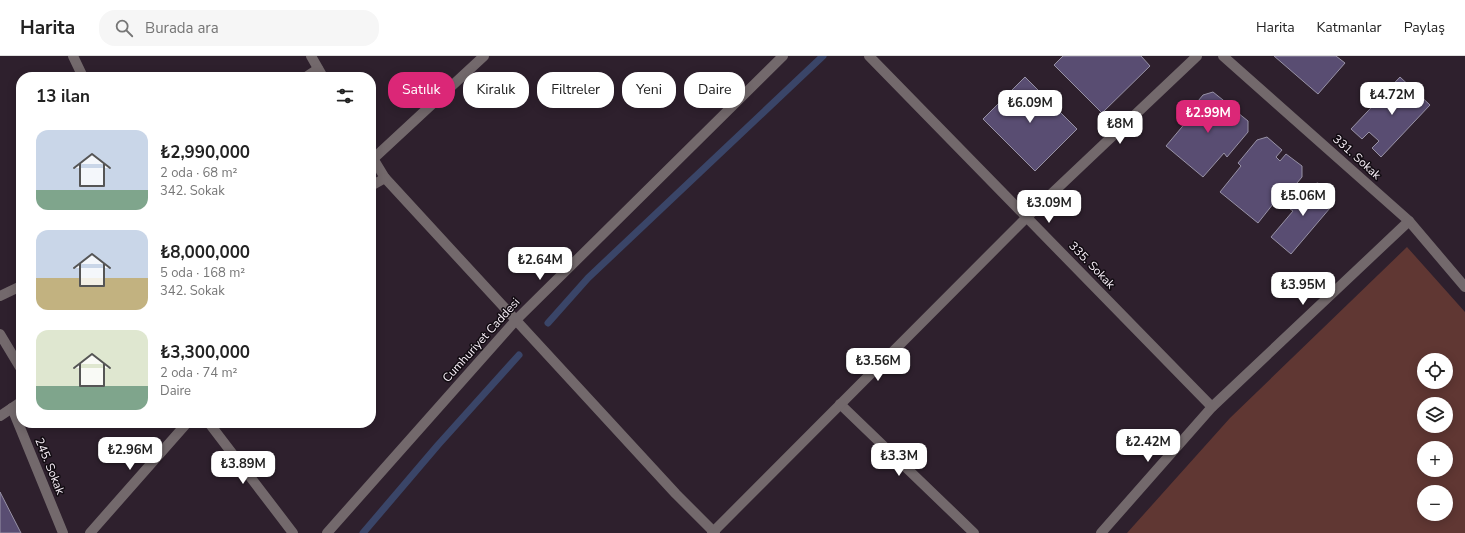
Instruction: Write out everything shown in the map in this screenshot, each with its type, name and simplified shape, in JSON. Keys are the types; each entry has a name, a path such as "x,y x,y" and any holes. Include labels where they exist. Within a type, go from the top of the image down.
{"street":[{"path":"73,56 81,72"},
{"path":"311,56 319,72"},
{"path":"376,153 484,56"},
{"name":"Cumhuriyet Caddesi","path":"327,533 516,320 783,56"},
{"name":"335. Sokak","path":"869,56 1212,407"},
{"path":"376,164 384,178 676,494 713,532 1027,217 1197,56"},
{"name":"331. Sokak","path":"1223,56 1409,221 1465,287"},
{"path":"376,183 384,178"},
{"path":"1101,533 1212,407 1409,221"},
{"path":"0,296 16,288"},
{"path":"0,334 16,361"},
{"path":"840,404 974,533"},
{"path":"0,416 16,405"},
{"name":"245. Sokak","path":"12,408 16,418"},
{"name":"245. Sokak","path":"20,428 63,533"},
{"path":"90,533 183,428"},
{"path":"213,428 293,533"}],"shaded area":[{"path":"1407,247 1465,312 1465,533 1127,533 1230,418"}],"building":[{"path":"1063,56 1141,56 1150,66 1102,113 1054,65"},
{"path":"1274,56 1336,56 1345,63 1318,94"},
{"path":"1025,77 1077,129 1035,171 983,119"},
{"path":"1400,77 1430,105 1381,157 1372,148 1379,141 1369,132 1362,139 1351,129"},
{"path":"1213,92 1228,104 1222,112 1226,116 1232,108 1248,121 1248,132 1227,157 1224,153 1203,177 1166,146 1187,121 1184,118 1203,95"},
{"path":"1267,137 1282,150 1276,157 1280,161 1286,154 1302,166 1302,177 1281,202 1277,199 1258,223 1220,192 1241,166 1238,163 1257,140"},
{"path":"1318,183 1333,196 1326,204 1330,208 1291,254 1271,237 1293,211 1290,209 1310,185"},
{"path":"0,492 21,533 0,533"}],"waterway":[{"path":"548,323 588,278 823,56"},
{"path":"363,533 438,445 519,355"}]}
